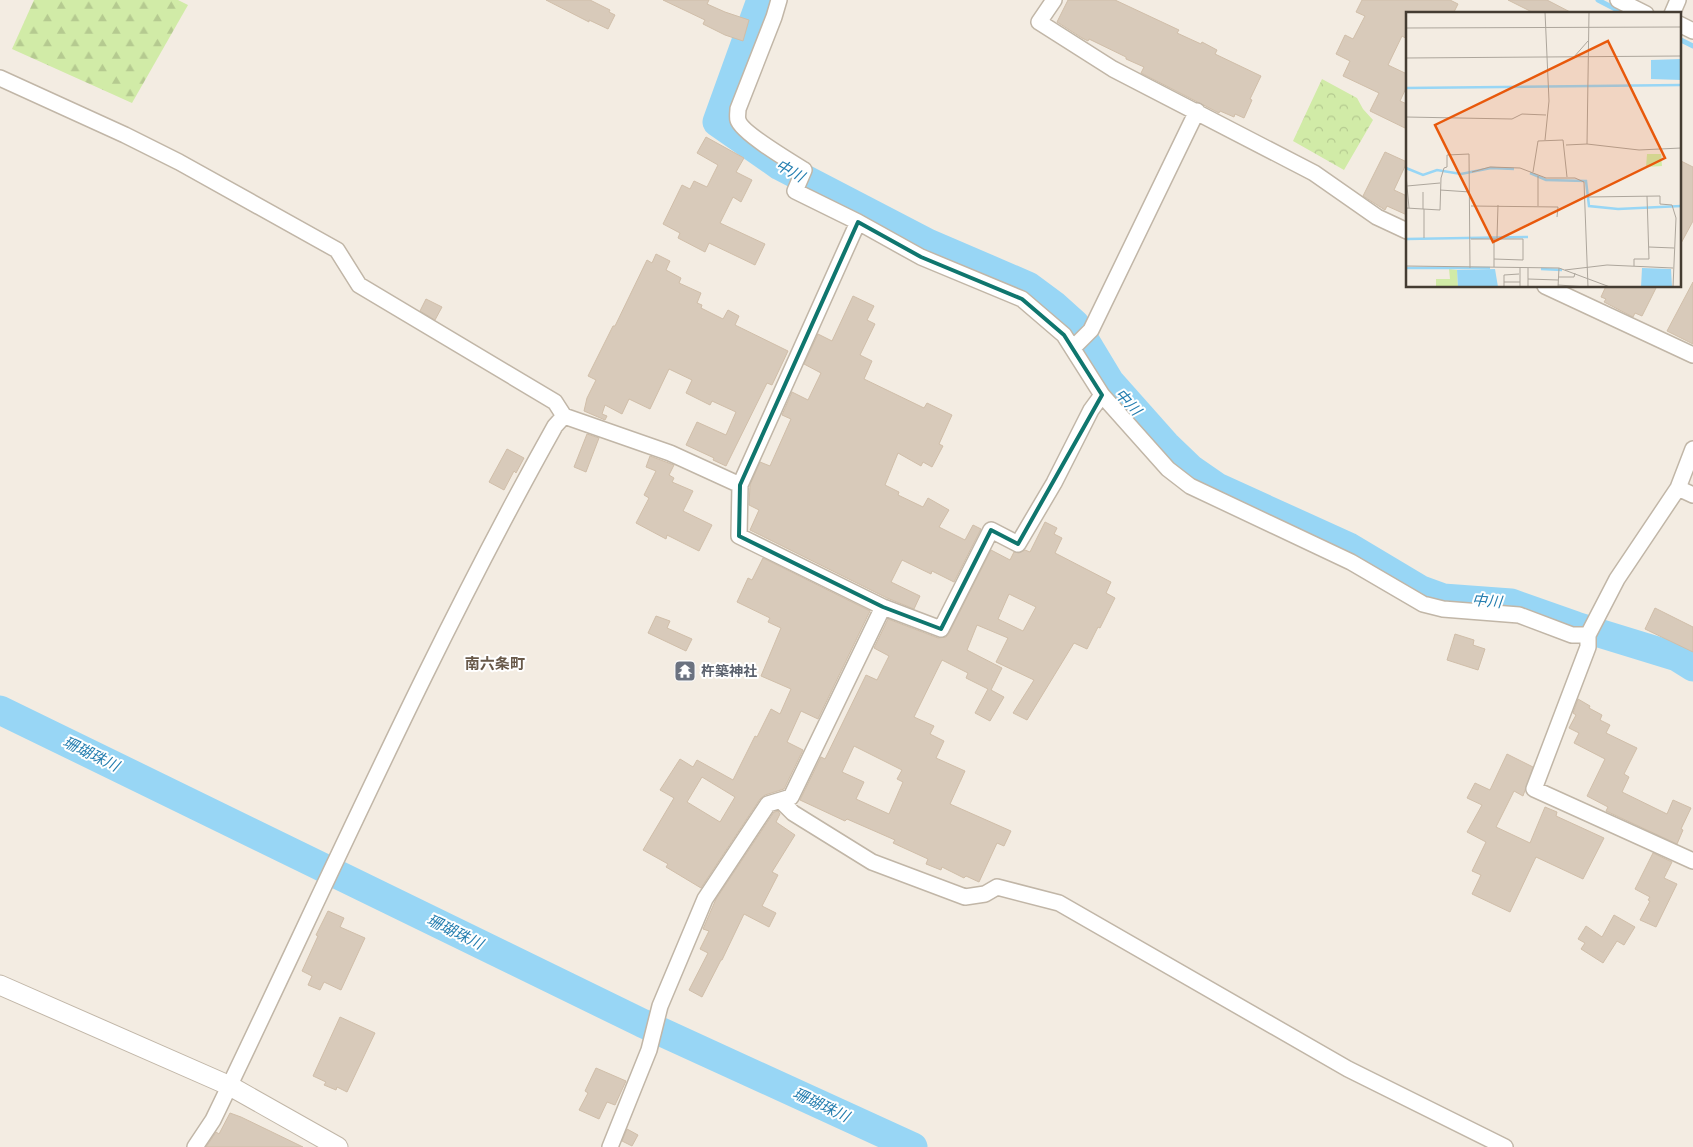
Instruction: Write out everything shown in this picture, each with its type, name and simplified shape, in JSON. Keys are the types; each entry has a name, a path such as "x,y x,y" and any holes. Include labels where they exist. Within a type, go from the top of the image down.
{"street":[{"path":"779,0 738,109 737,119 741,126 754,136 804,170 795,192 858,222 921,257 1022,299 1064,335 1102,395 1168,469 1190,486 1351,562 1423,604 1443,609 1519,615 1572,635 1588,635"},
{"path":"1054,0 1039,22 1112,69 1197,111 1314,173 1377,217 1406,231"},
{"path":"1618,0 1640,12"},
{"path":"1673,12 1678,0"},
{"path":"1680,24 1693,31"},
{"path":"0,78 125,135 179,162 337,250 359,285 555,402 564,416 670,453 740,485"},
{"path":"1073,348 1091,330 1197,111"},
{"path":"858,222 740,485 739,536 883,607 941,629 992,530 1018,544 1054,483 1090,410 1102,395"},
{"path":"1549,288 1693,355"},
{"path":"195,1147 213,1120 230,1086 421,682 513,502 555,426 564,416"},
{"path":"1693,449 1678,488 1617,579 1588,635 1588,647 1534,789 1693,861"},
{"path":"1678,488 1693,495"},
{"path":"610,1147 649,1050 660,1006 706,899 768,804 791,797 883,607"},
{"path":"781,801 793,813 872,862 965,897 985,894 997,888 1059,903 1348,1069 1504,1147"},
{"path":"0,985 230,1086 338,1147"}],"highlighted area":[{"path":"858,222 921,257 1022,299 1064,335 1102,395 1018,544 991,530 941,629 883,607 739,536 740,485"}],"green space":[{"path":"34,0 178,0 188,5 132,103 12,49"},
{"path":"1322,79 1357,98 1363,109 1373,120 1344,170 1293,141"}],"building":[{"path":"546,0 590,0 610,10 609,12 615,15 608,29 589,20 589,22"},
{"path":"663,0 709,0 707,4 749,20 743,41 725,35 703,24 705,20"},
{"path":"1068,0 1115,0 1179,30 1177,33 1201,44 1202,42 1217,50 1215,54 1261,76 1250,99 1252,100 1244,118 1235,114 1234,117 1220,111 1219,113 1141,73 1144,67 1089,39 1088,41 1082,38 1057,22"},
{"path":"1362,0 1450,0 1458,4 1454,12 1406,12 1406,38 1402,36 1388,65 1406,74 1406,88 1400,101 1406,104 1406,129 1370,111 1379,93 1343,76 1350,61 1336,54 1345,35 1353,39 1365,16 1356,12"},
{"path":"1508,0 1547,0 1570,12 1532,12"},
{"path":"706,137 744,158 736,172 752,180 741,202 733,197 720,223 765,244 755,265 709,243 705,252 678,238 680,233 663,224 682,185 690,189 694,181 707,187 718,165 697,153"},
{"path":"1385,152 1406,162 1394,190 1406,196 1406,215 1387,206 1385,210 1363,196"},
{"path":"1680,160 1693,167 1693,221 1680,245"},
{"path":"656,254 670,261 666,270 681,278 679,283 701,293 697,303 702,305 701,308 723,319 728,310 739,316 735,325 788,351 772,385 767,383 726,466 713,460 714,458 686,445 697,422 726,435 736,412 712,401 710,405 686,393 692,380 669,369 650,409 629,399 622,414 605,405 602,414 607,416 605,420 584,411 587,398 596,380 588,376 647,260 652,263"},
{"path":"1693,282 1693,344 1667,331"},
{"path":"1605,288 1656,288 1642,316 1635,313 1633,317 1604,302 1606,299 1601,297"},
{"path":"853,296 874,306 867,320 875,324 860,355 872,361 864,379 924,408 927,403 952,415 939,444 943,446 932,467 923,462 921,466 898,453 885,485 899,492 898,495 923,507 928,498 949,510 939,527 965,540 973,525 981,529 954,582 932,571 931,574 902,560 891,582 920,596 914,609 887,598 750,530 759,510 749,505 750,485 760,462 770,466 791,419 782,415 792,392 808,400 821,373 804,364 818,334 832,341"},
{"path":"426,299 442,307 435,320 420,311"},
{"path":"587,434 599,438 586,472 574,467"},
{"path":"507,449 524,458 516,473 514,471 504,490 489,482"},
{"path":"650,456 674,465 669,475 674,478 672,482 693,491 683,511 712,525 699,551 667,535 666,539 636,523 649,498 644,495 656,471 646,467"},
{"path":"1045,522 1057,528 1054,534 1062,538 1055,553 1111,582 1106,593 1115,598 1087,649 1074,643 1027,720 1013,713 1034,680 996,662 1008,638 977,625 967,650 1002,668 991,690 1004,697 990,721 975,713 988,689 966,678 968,673 942,660 914,717 934,726 930,734 944,741 936,758 965,771 950,804 1011,831 1004,846 997,843 979,882 966,876 964,878 942,867 941,870 926,864 928,859 893,843 895,840 847,819 845,821 800,800 821,757 825,759 866,675 877,680 889,656 874,648 888,619 938,638 946,637 991,550 1010,560 1014,552 1019,553 1025,550 1030,552","holes":["1009,594 1036,607 1023,631 998,619","854,746 902,770 897,779 903,782 889,814 856,799 864,782 842,772"]},
{"path":"763,558 870,611 818,719 801,711 787,742 803,750 784,789 765,795 760,799 701,888 666,867 668,864 643,850 674,798 660,790 680,759 693,767 697,760 733,780 771,709 780,714 791,689 761,676 781,628 768,622 770,618 737,602 748,578 752,580","holes":["702,777 735,797 720,822 687,802"]},
{"path":"1655,608 1693,627 1693,652 1645,629"},
{"path":"656,616 670,621 667,628 692,639 686,651 648,633"},
{"path":"1455,634 1474,640 1473,645 1485,649 1478,670 1447,660"},
{"path":"1578,699 1602,715 1600,720 1610,725 1606,733 1637,748 1624,774 1629,777 1622,792 1667,814 1673,800 1691,808 1681,829 1683,830 1677,844 1606,811 1608,807 1587,796 1605,759 1574,743 1579,733 1569,728 1576,715 1573,713"},
{"path":"1507,754 1533,767 1523,796 1514,791 1496,827 1530,843 1545,807 1557,812 1556,816 1604,838 1583,879 1536,857 1510,912 1472,894 1481,875 1472,871 1486,842 1467,832 1482,805 1467,798 1475,783 1490,790"},
{"path":"778,811 780,814 776,822 795,835 772,872 778,875 762,906 776,913 769,927 744,914 702,997 689,990 708,953 700,949 709,931 703,929 716,899 774,812"},
{"path":"1653,853 1672,862 1664,878 1677,884 1656,927 1640,920 1650,901 1648,900 1650,897 1635,889"},
{"path":"328,911 344,918 340,927 365,938 341,990 324,982 320,990 308,985 312,976 302,971"},
{"path":"1614,915 1635,927 1624,945 1617,941 1603,963 1581,949 1585,943 1578,939 1586,926 1602,937"},
{"path":"340,1017 375,1033 347,1092 337,1087 336,1090 324,1085 326,1082 313,1076"},
{"path":"596,1068 626,1081 615,1105 607,1102 599,1119 579,1110 588,1093 585,1091"},
{"path":"230,1113 303,1147 206,1147 216,1132 219,1134"},
{"path":"627,1129 638,1135 632,1146 622,1141"}],"waterway":[{"name":"中川","path":"761,0 717,122 780,166 928,243 1028,286 1075,324 1110,382 1166,445 1191,469 1217,487 1349,547 1421,590 1443,598 1511,603 1576,626 1677,657 1693,667"},
{"path":"1598,0 1621,12"},
{"path":"1680,40 1693,46"},
{"name":"珊瑚珠川","path":"0,710 642,1023 913,1147"}],"place":[{"name":"杵築神社","path":"685,671"}],"district":[{"name":"南六条町","path":"495,664"}]}
